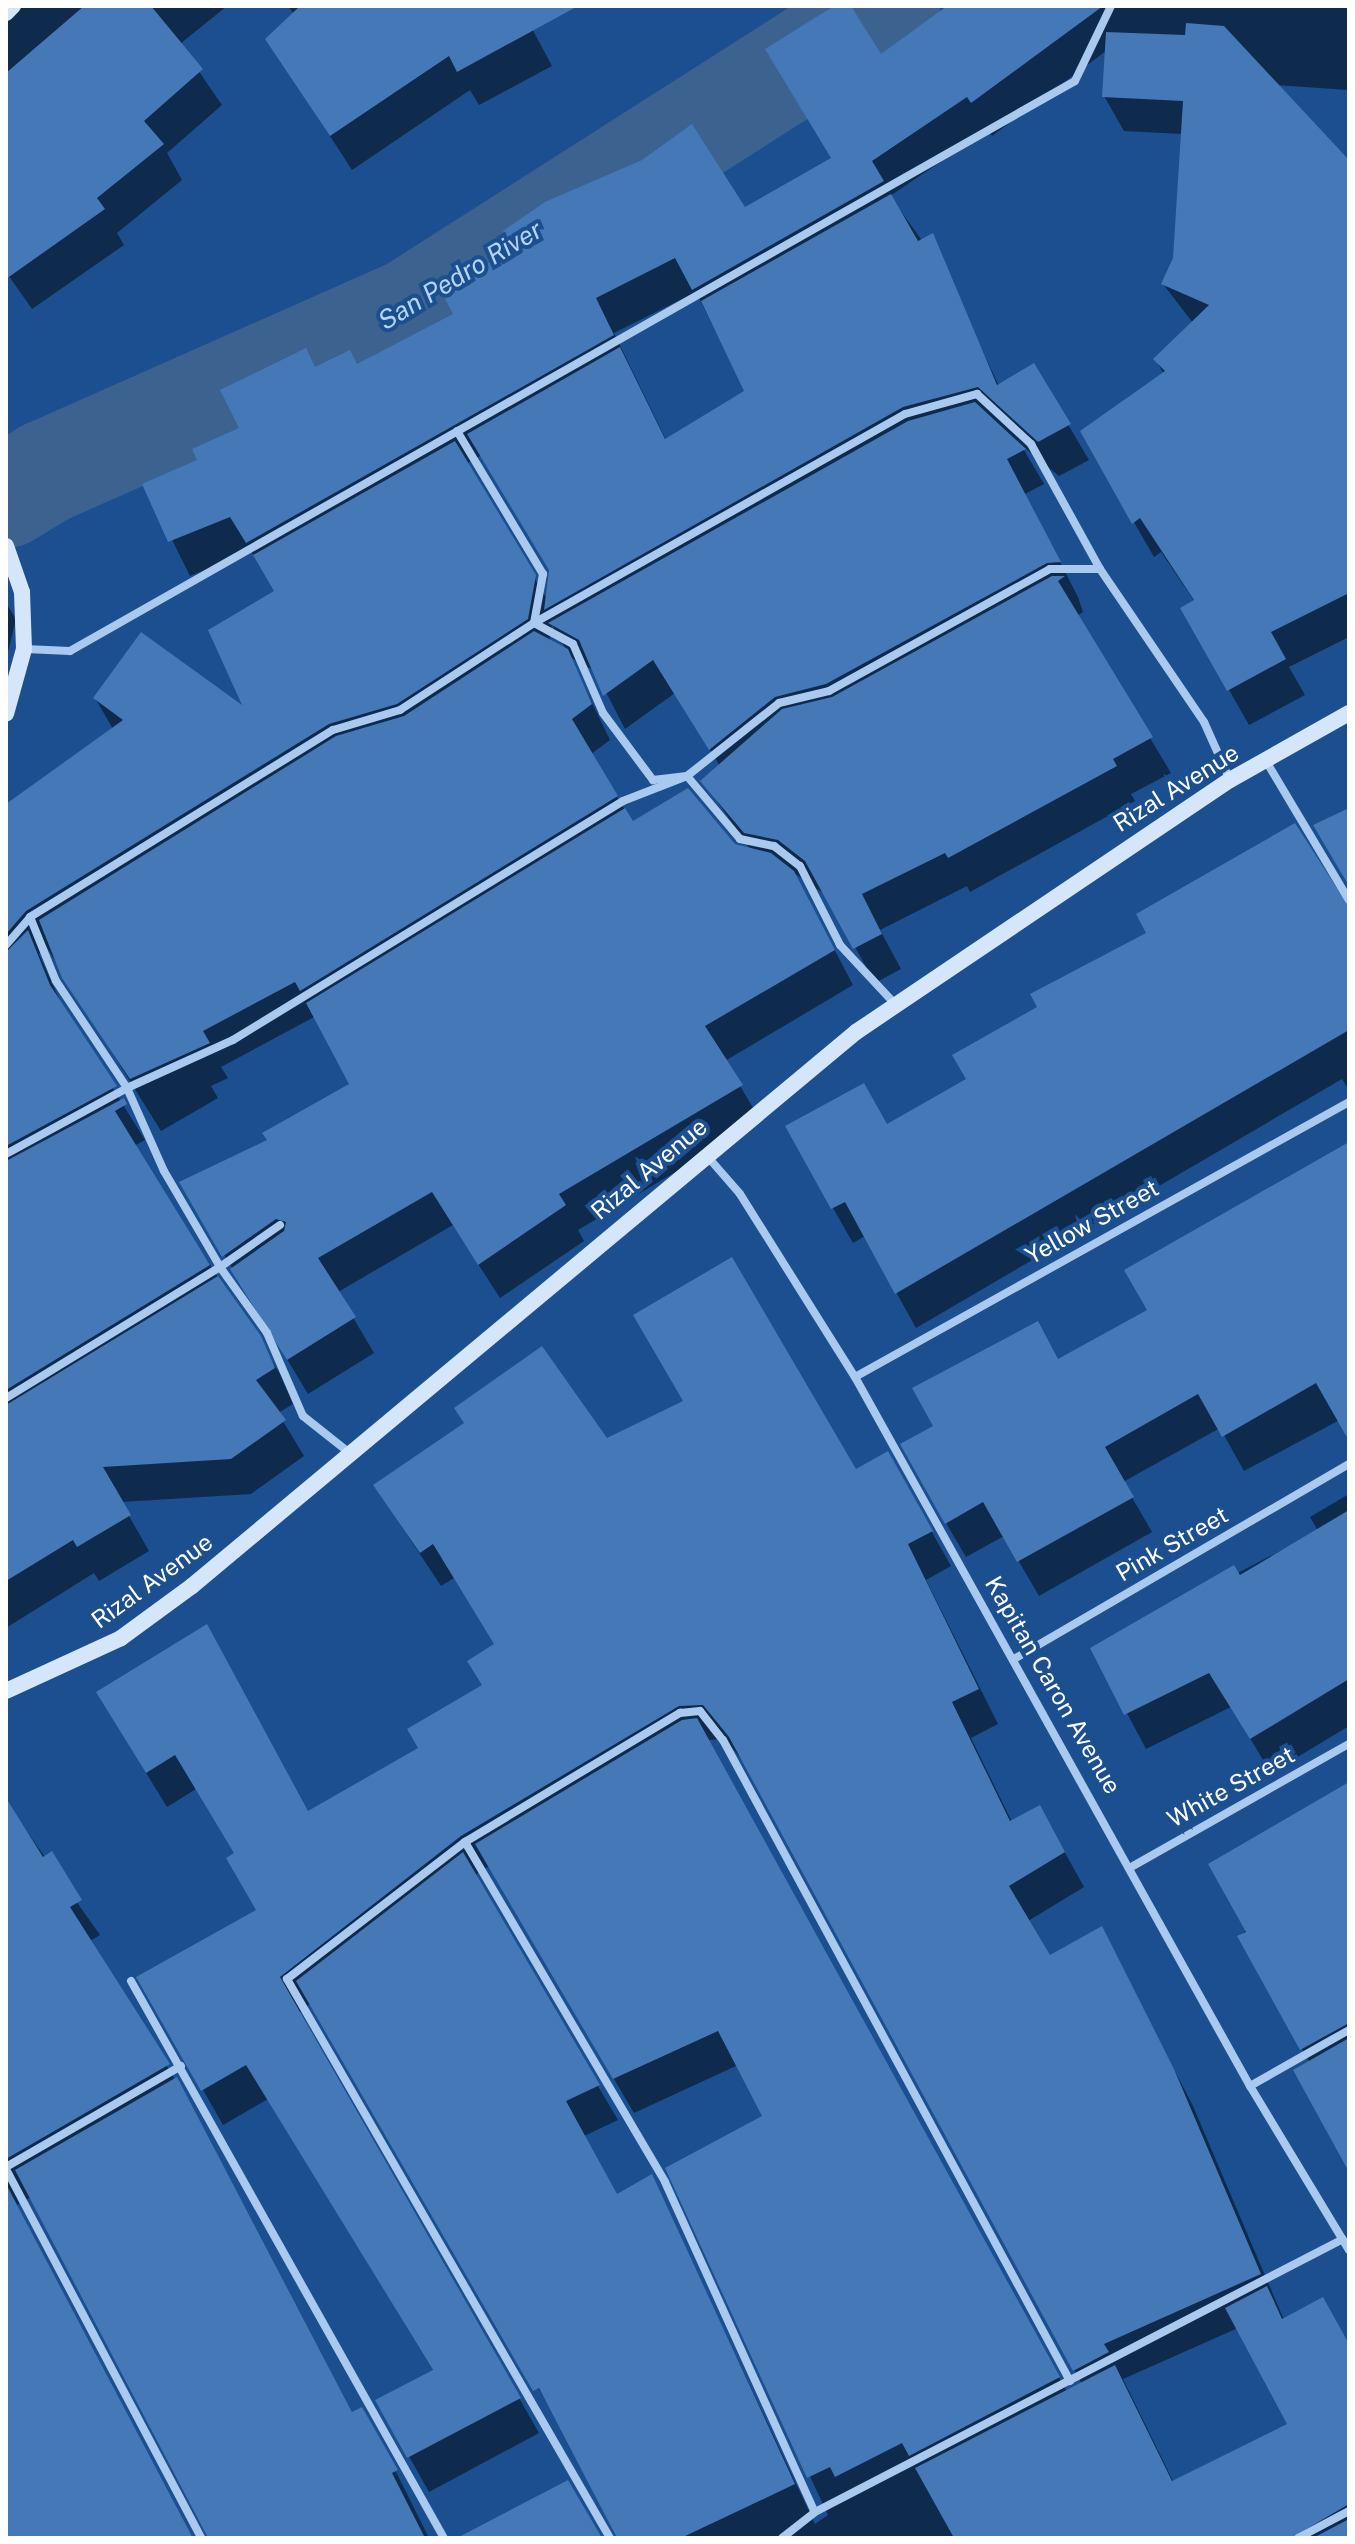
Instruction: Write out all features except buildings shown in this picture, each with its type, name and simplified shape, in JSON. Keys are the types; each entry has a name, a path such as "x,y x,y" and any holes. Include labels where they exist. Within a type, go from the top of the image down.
{"main road":[{"path":"6,13 13,6"},
{"path":"6,714 24,649 22,592 9,553"},
{"name":"Rizal Avenue","path":"6,1691 121,1638 352,1454 704,1152 895,1004 1230,780 1349,713"}],"street":[{"path":"24,649 70,651 1075,81 1111,6"},
{"path":"6,945 30,917 333,730 400,710 534,623 905,414 977,394 1031,444 1100,569 1204,722 1230,780"},
{"path":"457,431 543,574 534,623"},
{"path":"6,1154 127,1088 233,1040 596,817 687,776 779,703 829,691 1050,569 1100,569"},
{"path":"534,623 573,644 603,713 653,780 687,776"},
{"path":"1266,761 1349,900"},
{"path":"687,776 740,839 774,846 800,866 840,945 895,1004"},
{"path":"30,917 56,981 127,1088 164,1171 220,1267 267,1333 303,1416 352,1454"},
{"name":"Yellow Street","path":"855,1377 1349,1102"},
{"name":"Kapitan Caron Avenue","path":"704,1152 740,1194 855,1377 1133,1866 1250,2086 1349,2250"},
{"path":"6,1398 220,1267 280,1225"},
{"name":"Pink Street","path":"1014,1659 1349,1464"},
{"path":"610,2538 287,1979 465,1842 680,1713 700,1711 723,1740 1070,2381"},
{"name":"White Street","path":"1133,1866 1349,1744"},
{"path":"465,1842 665,2182 815,2512"},
{"path":"131,1981 444,2538"},
{"path":"1250,2086 1349,2030"},
{"path":"181,2066 6,2168 201,2538"},
{"path":"782,2538 815,2512 1343,2239"},
{"path":"1298,2538 1349,2511"}],"waterway":[{"name":"San Pedro River","path":"6,496 46,472 410,311 888,6"}]}
